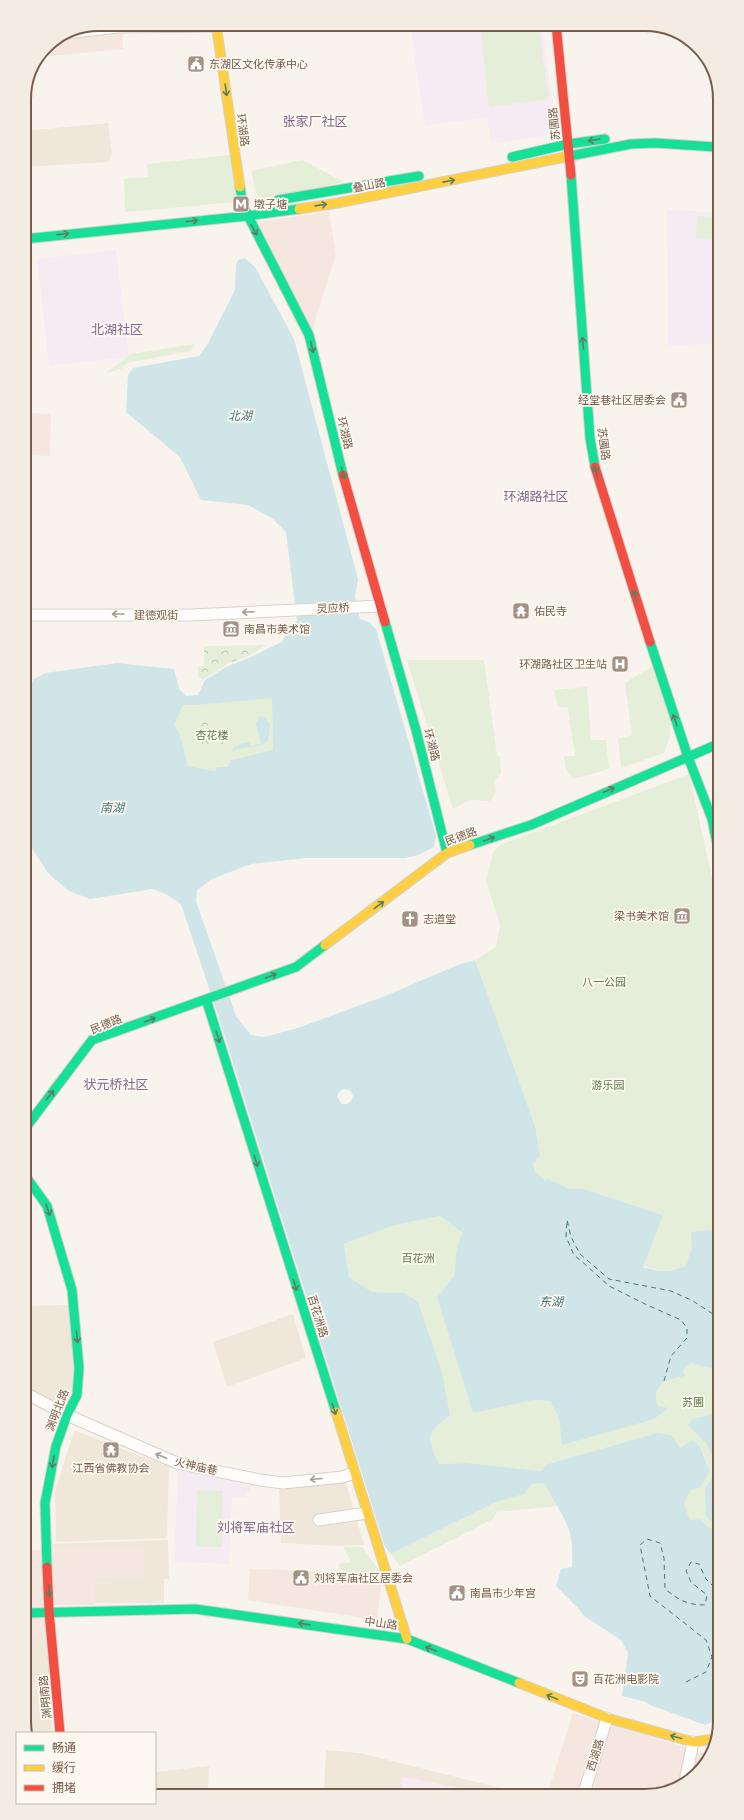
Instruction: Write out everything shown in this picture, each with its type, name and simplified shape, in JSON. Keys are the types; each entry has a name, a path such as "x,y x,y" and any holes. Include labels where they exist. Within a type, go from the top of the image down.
{"main road":[{"name":"环湖路","path":"217,31 243,206 309,334 338,457 416,730 447,853"},
{"name":"苏圃路","path":"557,31 570,156 590,438 595,466 654,656 688,757 713,824"},
{"path":"634,134 657,134"},
{"path":"501,159 568,144 612,138"},
{"name":"叠山路","path":"31,238 247,216 338,203 631,144 655,143 713,147"},
{"name":"叠山路","path":"272,201 426,174"},
{"name":"民德路","path":"31,1119 92,1040 296,967 447,853 531,825 713,746"},
{"name":"百花洲路","path":"206,999 407,1639"},
{"name":"渊明北路","path":"31,1184 47,1206 72,1290 80,1368 78,1395 67,1415 56,1446 45,1503 49,1611"},
{"name":"中山路","path":"31,1613 49,1611 195,1609 407,1639 607,1718 693,1742 710,1740"},
{"name":"渊明南路","path":"49,1611 60,1732"}],"street":[{"name":"灵应桥","path":"287,610 380,606"},
{"name":"建德观街","path":"31,615 191,615 287,610"},
{"name":"火神庙巷","path":"31,1396 67,1415 176,1463 283,1482 342,1477 354,1473"},
{"path":"319,1520 367,1512"},
{"name":"西湖路","path":"585,1789 607,1718"},
{"path":"686,1775 693,1742"}],"shaded area":[{"path":"122,31 123,49 46,56 54,48 65,40 86,32"},
{"path":"423,31 542,31 558,134 491,144 487,117 425,126 411,33"},
{"path":"108,123 112,153 108,162 31,167 31,130"},
{"path":"667,210 713,212 713,344 668,345"},
{"path":"329,212 336,254 312,331 255,222"},
{"path":"116,250 129,357 49,366 37,259"},
{"path":"31,413 51,414 50,456 31,455"},
{"path":"68,1305 75,1381 65,1407 31,1390 31,1306"},
{"path":"293,1314 306,1358 227,1387 213,1342"},
{"path":"74,1430 169,1467 167,1538 56,1542 55,1492"},
{"path":"178,1466 256,1480 245,1497 232,1497 229,1564 174,1562"},
{"path":"345,1479 364,1545 338,1546 281,1543 279,1485"},
{"path":"168,1540 169,1579 164,1579 164,1603 55,1603 49,1544"},
{"path":"143,1549 144,1577 95,1578 95,1605 48,1605 50,1638 31,1639 31,1550"},
{"path":"250,1569 323,1571 353,1578 382,1578 377,1620 248,1600"},
{"path":"48,1621 52,1732 32,1732 31,1622"},
{"path":"573,1713 601,1722 579,1789 549,1789"},
{"path":"607,1722 688,1748 682,1777 675,1782 645,1789 589,1789"},
{"path":"326,1750 360,1753 505,1789 324,1789"},
{"path":"705,1752 699,1762 689,1772 693,1754"},
{"path":"209,1766 208,1789 156,1789 156,1772"},
{"path":"404,1777 465,1789 400,1789"}],"green space":[{"path":"481,31 539,31 549,99 489,107"},
{"path":"230,155 237,202 125,212 124,179 148,177 147,164"},
{"path":"302,160 344,182 258,201 251,171"},
{"path":"697,216 713,217 713,239 696,238"},
{"path":"195,344 190,351 127,363 121,369 106,373 131,354"},
{"path":"266,645 248,656 228,664 203,680 198,676 198,667 204,667 204,646"},
{"path":"407,660 484,660 497,756 500,756 501,773 495,782 496,792 492,800 473,800 465,802 453,809"},
{"path":"654,665 671,713 670,736 664,753 621,768 618,739 632,735 625,683"},
{"path":"587,687 591,740 606,740 609,769 574,779 566,770 563,756 575,756 568,708 558,707 554,690"},
{"name":"杏花楼","path":"272,697 273,750 231,760 228,767 219,767 215,771 188,766 179,732 174,725 183,705 197,705"},
{"path":"206,721 220,727 225,751 215,747 203,747 194,723"},
{"name":"八一公园","path":"689,774 713,882 713,1232 709,1230 692,1247 686,1266 674,1270 664,1271 643,1266 663,1215 584,1189 569,1189 549,1179 544,1180 535,1170 533,1163 535,1126 475,960 496,947 500,925 486,880 493,853 500,845"},
{"path":"440,1216 464,1233 455,1261 455,1275 437,1297 473,1412 534,1400 550,1401 559,1419 562,1445 668,1408 657,1405 656,1392 664,1381 685,1376 683,1370 691,1363 713,1369 713,1541 711,1535 700,1519 691,1520 684,1509 685,1499 707,1466 700,1448 692,1440 680,1448 657,1433 548,1464 541,1471 467,1463 439,1464 430,1441 431,1436 436,1427 450,1415 405,1293 372,1292 349,1277 344,1244 395,1225"},
{"path":"541,1483 546,1485 557,1506 497,1512 493,1519 400,1566 391,1554 496,1502 524,1494 532,1484"},
{"path":"197,1490 223,1491 222,1547 196,1547"},
{"path":"343,1547 362,1547 378,1569 375,1573 351,1574 339,1570 339,1564 351,1562"}],"water":[{"path":"245,258 255,267 294,339 358,579 355,596 360,619 369,622 376,629 436,836 434,847 418,855 405,858 306,858 251,864 212,879 197,890 196,901 236,1016 251,1035 264,1037 298,1028 385,996 460,964 475,960 535,1126 540,1157 533,1163 535,1171 544,1180 549,1179 569,1189 584,1189 663,1215 643,1267 664,1271 674,1270 686,1266 692,1247 691,1232 709,1230 713,1232 713,1369 691,1363 683,1370 685,1376 664,1381 656,1392 657,1405 668,1408 654,1419 562,1445 559,1419 550,1401 534,1400 473,1413 437,1297 455,1275 456,1253 463,1233 440,1216 395,1225 344,1244 349,1277 372,1292 405,1293 418,1302 442,1373 450,1415 436,1427 431,1436 430,1441 439,1464 467,1463 541,1471 548,1464 657,1433 671,1435 680,1448 692,1440 699,1446 710,1470 700,1488 692,1489 686,1497 685,1507 691,1520 700,1519 707,1527 713,1528 713,1721 705,1725 650,1705 646,1702 622,1696 628,1653 621,1640 584,1616 556,1586 561,1569 572,1567 572,1546 570,1532 546,1485 541,1483 532,1484 524,1494 496,1502 391,1554 385,1547 220,1021 181,904 166,894 152,889 90,899 69,891 49,874 31,847 31,685 34,679 45,673 117,663 174,669 179,689 186,696 198,695 205,680 226,667 282,642 291,623 297,621 286,532 273,519 248,505 201,500 180,457 126,412 128,375 133,368 199,356 207,345 235,290 236,265 238,260","holes":["272,698 273,750 231,760 228,767 218,767 215,771 188,766 179,732 174,725 183,705","343,1089 351,1091 353,1096 351,1101 347,1104 342,1104 337,1097 339,1092"]},
{"path":"260,716 264,717 270,725 268,741 262,745 250,747 261,743 256,724"},
{"path":"250,743 250,747 237,749 229,754 232,752 233,748 241,744"},
{"path":"713,1414 713,1455 706,1443 688,1425 693,1419"},
{"path":"713,1475 713,1522 711,1522 706,1515 705,1489"}],"ferry route":[{"path":"664,1381 671,1356 687,1338 687,1328 681,1320 609,1286 574,1255 566,1237 567,1220 571,1237 580,1254 609,1279 671,1291 693,1301 713,1314"},
{"path":"686,1682 706,1672 712,1657 706,1640 650,1596 640,1545 647,1539 660,1543 664,1558 665,1589 679,1599 688,1603 705,1605 707,1595 691,1582 686,1571 691,1562 699,1564 706,1579 713,1586"}],"traffic: fast":[{"path":"512,157 568,144 605,139"},
{"path":"565,157 631,144 655,143 713,147"},
{"path":"571,175 590,438 595,467"},
{"path":"278,200 419,176"},
{"path":"240,187 243,206 309,335 343,475"},
{"path":"31,238 247,216 299,209"},
{"path":"385,622 416,730 447,853"},
{"path":"650,642 688,757 713,824"},
{"path":"470,845 531,825 713,746"},
{"path":"31,1121 92,1040 296,967 325,945"},
{"path":"206,999 336,1412"},
{"path":"31,1184 47,1206 72,1290 79,1368 77,1395 67,1415 56,1446 45,1503 47,1567"},
{"path":"31,1613 195,1609 407,1639 519,1683"}],"traffic: slow":[{"path":"217,31 240,187"},
{"path":"299,209 338,203 565,157"},
{"path":"325,945 447,853 470,845"},
{"path":"336,1412 407,1639"},
{"path":"519,1683 607,1718 693,1742 710,1740"}],"traffic: jam":[{"path":"557,31 571,175"},
{"path":"595,467 650,642"},
{"path":"343,475 385,622"},
{"path":"47,1567 49,1611 60,1732"}],"place":[{"name":"东湖区文化传承中心","path":"196,64"},
{"name":"墩子塘","path":"241,204"},
{"name":"经堂巷社区居委会","path":"679,400"},
{"name":"佑民寺","path":"521,611"},
{"name":"南昌市美术馆","path":"231,629"},
{"name":"环湖路社区卫生站","path":"620,664"},
{"name":"梁书美术馆","path":"682,916"},
{"name":"志道堂","path":"410,919"},
{"name":"江西省佛教协会","path":"111,1450"},
{"name":"刘将军庙社区居委会","path":"301,1578"},
{"name":"南昌市少年宫","path":"457,1593"},
{"name":"百花洲电影院","path":"580,1679"}],"district":[{"name":"张家厂社区","path":"315,121"},
{"name":"北湖社区","path":"117,329"},
{"name":"环湖路社区","path":"536,496"},
{"name":"状元桥社区","path":"116,1084"},
{"name":"刘将军庙社区","path":"256,1527"}],"water label":[{"name":"北湖","path":"240,416"},
{"name":"南湖","path":"112,808"},
{"name":"东湖","path":"551,1302"}],"park label":[{"name":"游乐园","path":"608,1085"},
{"name":"百花洲","path":"418,1258"},
{"name":"苏圃","path":"693,1402"}]}
